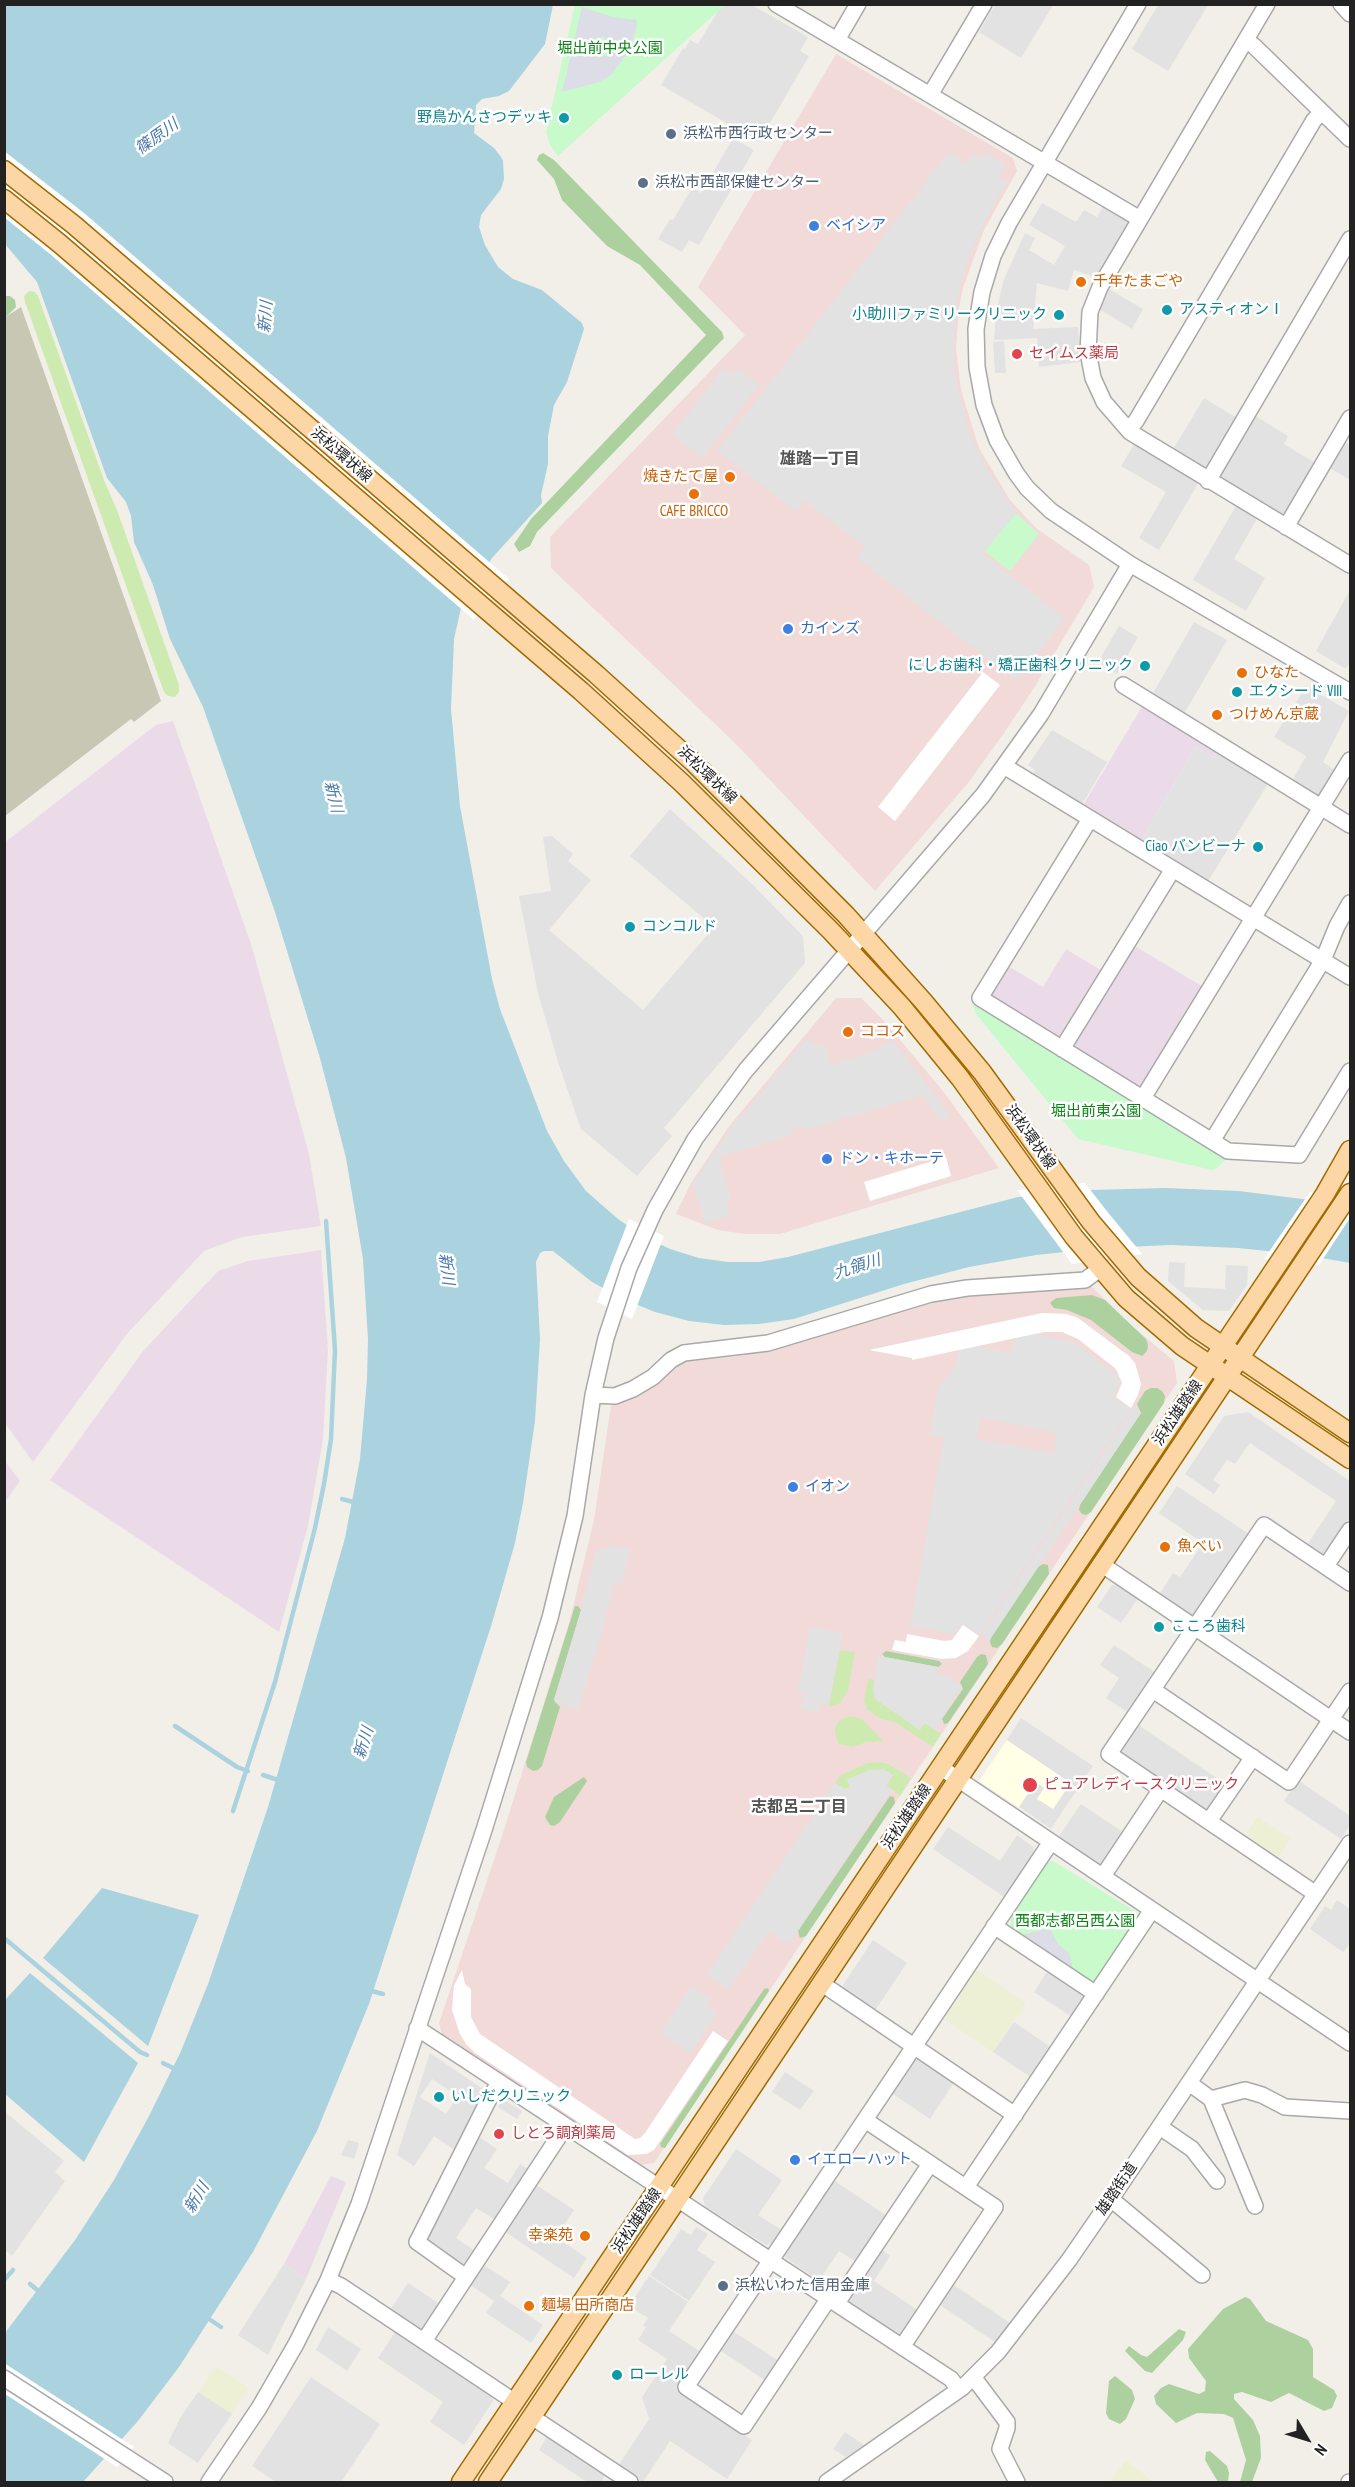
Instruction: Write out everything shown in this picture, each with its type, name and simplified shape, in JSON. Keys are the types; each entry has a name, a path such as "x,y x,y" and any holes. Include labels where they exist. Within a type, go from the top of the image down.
{"main road":[{"name":"浜松環状線","path":"4,170 74,225 685,754 756,822 863,934 970,1056 1064,1185 1120,1257 1176,1312 1350,1433"},
{"name":"浜松環状線","path":"4,199 68,250 484,608 674,775 850,950 928,1038 1097,1265 1144,1315 1182,1346 1350,1459"},
{"name":"浜松雄踏線","path":"461,2482 1325,1194 1350,1150"},
{"name":"浜松雄踏線","path":"488,2482 957,1778 1349,1196"}],"street":[{"path":"776,4 1140,219"},
{"path":"837,40 858,4"},
{"path":"930,95 984,4"},
{"path":"1138,4 1009,223 987,273 976,329 980,386 997,440 1027,488 1065,521 1130,564 1350,692"},
{"path":"1267,4 1098,291 1090,312 1087,339 1090,366 1098,391 1112,413 1128,430 1151,447 1350,565"},
{"path":"1341,4 1350,14"},
{"path":"1246,40 1350,139"},
{"path":"1128,430 1136,422 1314,120 1322,112"},
{"path":"1208,481 1350,239"},
{"path":"1286,527 1350,418"},
{"path":"209,2482 272,2387 328,2280 359,2204 484,1830 550,1618 575,1516 593,1395 614,1310 647,1227 682,1161 717,1107 758,1055 954,831 1004,766 1051,698 1130,564"},
{"path":"1123,685 1350,825"},
{"path":"1143,1098 1350,760"},
{"path":"1004,766 1350,977"},
{"path":"1090,819 980,998 1228,1151 1299,1155 1350,1071"},
{"path":"1062,1049 1173,869"},
{"path":"1212,1141 1323,960 1337,926 1350,903"},
{"path":"593,1395 615,1396 633,1389 684,1353 731,1349 771,1342 931,1294 967,1288 1085,1280 1097,1265"},
{"path":"1316,1894 1109,1754 1264,1525 1350,1583"},
{"path":"1326,1566 1350,1530"},
{"path":"1101,1564 1350,1732"},
{"path":"1153,1690 1289,1782 1350,1691"},
{"path":"1209,1821 1252,1757"},
{"path":"940,1767 1350,2043"},
{"path":"1103,1876 1161,1789"},
{"path":"930,2164 744,2426 686,2387 1051,1842"},
{"name":"雄踏街道","path":"827,2482 959,2390 974,2378 998,2352 1111,2199 1350,1843"},
{"path":"966,2187 1152,1910"},
{"path":"994,1926 1095,1994"},
{"path":"821,1983 1015,2115"},
{"path":"417,2028 658,2189 951,2379 959,2390"},
{"path":"466,2277 417,2242 499,2083"},
{"path":"1189,2083 1211,2099 1255,2206"},
{"path":"1211,2099 1245,2090 1262,2095 1285,2107 1350,2111"},
{"path":"865,2120 995,2207 902,2347"},
{"path":"424,2341 565,2127"},
{"path":"1160,2127 1192,2149 1217,2181"},
{"path":"1111,2199 1202,2275"},
{"path":"328,2280 341,2286 515,2402"},
{"path":"4,2378 165,2482"},
{"path":"974,2378 1007,2422 1008,2428 999,2449 1017,2482"},
{"path":"532,2417 630,2482"}],"shaded area":[{"path":"725,5 752,5 808,37 800,51 809,56 759,142 661,85 683,48 685,49 690,40 698,44 718,11"},
{"path":"995,5 1053,5 1021,58 979,32"},
{"path":"1158,5 1208,5 1168,71 1132,49"},
{"path":"582,7 612,17 637,20 628,52 611,75 599,82 562,92","holes":["603,37 609,41 610,50 605,56 597,57 591,52 590,46 595,39"]},
{"path":"836,54 1013,158 1017,171 984,230 963,288 956,349 961,390 979,448 1010,500 1036,528 1089,565 1094,587 1034,688 968,783 875,891 735,743 551,568 550,537 745,335 698,287"},
{"path":"733,138 754,150 699,245 689,240 682,252 658,239 670,219 673,220 692,188 701,193"},
{"path":"949,152 965,164 973,154 982,159 987,152 1005,166 998,178 1006,183 981,229 965,267 954,328 954,370 968,430 986,468 1016,513 982,554 1065,618 1016,681 857,558 865,547 805,501 796,511 717,451"},
{"path":"1042,203 1076,222 1084,210 1097,217 1104,205 1129,220 1130,224 1098,278 1074,270 1068,291 1037,283 1033,329 1078,327 1080,362 1039,367 1037,338 994,340 996,313 1004,279 1025,233 1035,238 1029,250 1054,265 1065,246 1029,225"},
{"path":"1107,288 1143,309 1132,329 1099,309"},
{"path":"21,307 161,701 134,722 131,719 5,816 4,318"},
{"path":"1004,341 1006,373 995,373 993,342"},
{"path":"724,368 733,375 738,369 759,385 702,458 672,434"},
{"path":"1204,398 1237,418 1206,470 1171,453"},
{"path":"1254,415 1288,436 1284,444 1317,464 1286,517 1282,518 1218,476"},
{"path":"1343,441 1350,445 1350,480 1328,467"},
{"path":"1135,443 1199,482 1159,550 1139,538 1166,492 1121,466"},
{"path":"1237,504 1258,517 1234,559 1265,578 1246,611 1193,580"},
{"path":"1350,590 1350,662 1346,669 1316,651"},
{"path":"1194,622 1227,640 1184,714 1152,695"},
{"path":"1119,626 1138,637 1117,674 1098,662"},
{"path":"1306,686 1349,711 1323,762 1336,771 1320,798 1292,781 1306,756 1274,737"},
{"path":"1143,705 1218,751 1214,757 1196,746 1140,842 1082,807"},
{"path":"173,721 252,947 309,1154 321,1226 242,1237 204,1251 126,1335 33,1462 4,1422 5,842 156,725"},
{"path":"1052,730 1107,762 1081,806 1031,777 1035,770 1028,765"},
{"path":"1196,746 1214,757 1218,751 1269,782 1207,883 1140,842"},
{"path":"670,809 751,883 803,936 805,963 664,1128 672,1136 637,1176 581,1129 538,993 519,896 551,891 543,837 552,836 573,854 568,861 591,880 549,930 643,1010 714,927 630,856"},
{"path":"1133,945 1205,988 1145,1085 1137,1087 1076,1049 1075,1041"},
{"path":"1066,949 1102,971 1064,1034 1055,1037 993,998 992,991 1008,966 1043,987"},
{"path":"836,998 861,998 885,1022 943,1091 999,1168 780,1234 745,1234 718,1230 676,1214 691,1183 730,1125"},
{"path":"807,1038 817,1046 824,1044 831,1065 878,1050 892,1040 950,1115 942,1122 922,1095 806,1130 804,1126 791,1130 792,1135 719,1157 731,1200 726,1202 730,1216 705,1223 693,1184 728,1132"},
{"path":"321,1250 328,1350 323,1439 308,1526 279,1632 50,1480 144,1350 218,1271 248,1261"},
{"path":"1169,1262 1185,1263 1184,1287 1225,1289 1226,1265 1248,1266 1247,1285 1229,1311 1203,1310 1168,1281"},
{"path":"1092,1287 1133,1327 1174,1361 1177,1383 654,2163 640,2165 442,2034 439,2023 502,1836 569,1623 594,1520 611,1405 648,1390 676,1366 687,1361 732,1357 770,1350 915,1305 950,1298"},
{"path":"1016,1331 1074,1342 1119,1377 1120,1383 1112,1396 1131,1409 979,1635 962,1624 955,1634 910,1626 944,1438 930,1435 938,1388 956,1366 960,1344 1012,1353","holes":["980,1418 1057,1432 1054,1453 976,1439"]},
{"path":"1135,1406 1141,1413 989,1641 981,1635"},
{"path":"1248,1412 1350,1481 1350,1517 1326,1554 1321,1554 1307,1545 1336,1501 1250,1443 1235,1464 1227,1460 1213,1480 1220,1485 1214,1494 1185,1474 1224,1416"},
{"path":"4,1460 20,1481 5,1502 4,1502"},
{"path":"1177,1486 1249,1534 1195,1614 1189,1615 1159,1595 1173,1573 1180,1577 1203,1543 1159,1513"},
{"path":"608,1545 630,1549 622,1584 614,1583 602,1633 578,1710 556,1703 554,1700 581,1610 596,1549 607,1550"},
{"path":"1119,1584 1139,1597 1121,1623 1097,1607 1112,1585"},
{"path":"810,1627 843,1633 829,1705 820,1703 818,1712 801,1709 804,1694 798,1692"},
{"path":"1114,1645 1156,1673 1129,1713 1106,1698 1119,1678 1100,1665"},
{"path":"879,1656 938,1667 937,1677 946,1675 962,1686 935,1730 925,1723 920,1730 875,1699 873,1690"},
{"path":"1021,1718 1093,1766 1051,1829 1019,1807 1036,1782 1044,1788 1037,1799 1053,1809 1071,1783 1007,1740"},
{"path":"1137,1724 1227,1785 1211,1809 1205,1811 1122,1755 1121,1749"},
{"name":"ピュアレディースクリニック","path":"1007,1740 1078,1788 1051,1829 979,1781"},
{"path":"884,1769 893,1775 886,1786 892,1790 789,1944 769,1931 729,1990 707,1975 835,1783 845,1789 850,1787 847,1780 869,1770"},
{"path":"1298,1780 1350,1816 1350,1825 1341,1839 1284,1801"},
{"path":"1081,1804 1124,1833 1104,1863 1098,1864 1059,1836"},
{"path":"1258,1817 1291,1839 1277,1859 1244,1837"},
{"path":"948,1827 1000,1861 1017,1835 1033,1847 1034,1855 1006,1898 933,1849"},
{"path":"1337,1900 1350,1909 1350,1944 1343,1952 1310,1929 1325,1906 1331,1910"},
{"path":"1044,1929 1051,1931 1058,1944 1069,1953 1073,1968 1050,1955 1023,1935"},
{"path":"873,1940 907,1963 874,2012 844,1991 843,1985"},
{"path":"974,1968 1026,2003 993,2052 941,2017"},
{"path":"1048,1970 1083,1993 1084,1999 1072,2017 1034,1992"},
{"path":"692,1986 712,1999 707,2006 717,2013 690,2053 660,2033"},
{"path":"1014,2022 1052,2048 1032,2078 993,2052"},
{"path":"430,2053 483,2089 484,2093 456,2151 434,2136 414,2166 397,2155","holes":["432,2079 458,2096 446,2114 420,2097"]},
{"path":"919,2057 955,2081 930,2119 890,2092 913,2058"},
{"path":"785,2072 814,2091 800,2110 772,2092"},
{"path":"503,2099 522,2111 517,2119 498,2107"},
{"path":"4,2111 64,2161 55,2172 65,2181 12,2256 5,2250"},
{"path":"478,2136 497,2149 484,2168 508,2183 520,2164 529,2170 496,2220 476,2208 456,2238 475,2251 467,2264 461,2265 429,2242 428,2236"},
{"path":"348,2140 359,2143 354,2159 341,2155"},
{"path":"736,2149 782,2180 758,2215 783,2231 775,2242 766,2245 705,2206 703,2198"},
{"path":"331,2176 346,2182 306,2279 284,2264"},
{"path":"832,2179 887,2216 856,2262 839,2251 819,2281 785,2257 784,2250"},
{"path":"535,2184 574,2210 562,2228 566,2231 560,2240 587,2258 574,2278 504,2231"},
{"path":"696,2227 708,2234 697,2250 715,2262 689,2301 650,2275 681,2229 691,2235"},
{"path":"881,2249 890,2256 874,2281 919,2311 903,2334 897,2336 849,2304 848,2298"},
{"path":"284,2264 306,2279 268,2355 238,2335"},
{"path":"482,2264 510,2282 500,2296 543,2325 531,2343 486,2313 494,2301 469,2284"},
{"path":"649,2276 688,2302 669,2331 701,2352 676,2389 752,2440 727,2479 670,2441 643,2482 618,2466 649,2419 642,2397 667,2359 638,2340 646,2327 643,2325 648,2318 629,2306"},
{"path":"408,2283 440,2304 424,2328 418,2330 390,2310"},
{"path":"951,2283 1010,2323 995,2342 937,2303"},
{"path":"328,2327 361,2349 347,2371 316,2350"},
{"path":"731,2330 782,2363 769,2383 718,2349"},
{"path":"396,2331 492,2395 493,2401 464,2445 430,2422 443,2402 378,2358"},
{"path":"216,2366 249,2388 232,2414 198,2392"},
{"path":"311,2377 380,2424 341,2482 276,2482 252,2466"},
{"path":"198,2392 232,2414 198,2463 168,2443 180,2418"},
{"path":"845,2432 864,2445 846,2457 833,2449"},
{"path":"548,2435 606,2474 601,2482 587,2482 539,2450"},
{"path":"1126,2460 1154,2482 1108,2482"}],"green space":[{"name":"堀出前中央公園","path":"575,5 725,5 558,156 550,145 546,132"},
{"path":"543,153 554,160 722,332 724,338 537,532 530,546 519,552 514,544 531,519 706,335 640,265 607,246 562,200 554,179 537,160"},
{"path":"29,291 35,292 38,296 104,480 117,510 179,685 179,692 175,697 168,696 164,692 25,302 24,296"},
{"path":"5,296 10,296 15,300 16,307 5,318"},
{"path":"1016,513 1039,534 1010,571 984,551"},
{"name":"堀出前東公園","path":"971,1000 1226,1157 1225,1160 1212,1170 1078,1139 976,1014"},
{"path":"1092,1295 1105,1300 1146,1339 1147,1351 1142,1356 1132,1352 1091,1320 1067,1310 1054,1308 1050,1303 1056,1298"},
{"path":"1151,1388 1162,1391 1165,1396 1164,1403 1091,1512 1086,1515 1082,1514 1079,1510 1080,1505 1141,1413 1137,1404 1145,1391"},
{"path":"1043,1564 1048,1565 1049,1574 1002,1644 997,1648 992,1647 991,1637 1038,1567"},
{"path":"575,1606 581,1610 554,1700 560,1707 542,1766 533,1771 527,1767 526,1762"},
{"path":"839,1650 855,1652 848,1691 840,1703 829,1707"},
{"path":"886,1651 939,1661 942,1664 938,1667 885,1657 882,1654"},
{"path":"981,1654 986,1655 988,1664 948,1723 944,1724 942,1719 963,1689 960,1682"},
{"path":"868,1679 874,1680 873,1690 919,1730 925,1723 941,1734 933,1747 897,1723 881,1719 867,1709 864,1701"},
{"path":"851,1716 862,1719 883,1741 867,1742 852,1747 839,1744 835,1728 841,1719"},
{"path":"867,1763 888,1764 911,1778 900,1796 869,1770 847,1780 850,1787 845,1789 835,1783 841,1775"},
{"path":"584,1777 587,1781 560,1822 554,1826 550,1825 545,1817 554,1797"},
{"path":"890,1796 894,1797 895,1803 806,1936 800,1938 798,1931"},
{"name":"西都志都呂西公園","path":"1053,1861 1138,1913 1139,1918 1097,1980 1090,1982 1012,1930 1009,1914 1044,1862"},
{"path":"768,1988 769,1991 665,2148 661,2147 660,2144 764,1989"},
{"path":"1245,2297 1250,2299 1266,2321 1308,2340 1313,2349 1313,2377 1334,2390 1337,2396 1332,2408 1324,2411 1289,2393 1271,2402 1242,2392 1234,2394 1234,2399 1253,2420 1260,2436 1261,2458 1252,2482 1240,2482 1246,2460 1233,2418 1224,2414 1197,2413 1176,2423 1156,2404 1154,2396 1161,2388 1169,2384 1199,2394 1205,2391 1206,2381 1189,2358 1188,2349 1223,2309"},
{"path":"1179,2329 1186,2332 1183,2340 1152,2373 1145,2371 1125,2351 1129,2346 1147,2357"},
{"path":"1115,2376 1132,2390 1135,2399 1126,2419 1120,2424 1109,2419 1106,2413 1109,2381"},
{"path":"1210,2451 1227,2466 1228,2482 1218,2482 1205,2460 1206,2452"}],"water":[{"path":"5,5 553,5 545,44 509,91 499,96 482,99 476,105 474,133 494,148 501,157 504,179 501,189 481,215 479,227 485,245 498,267 513,279 542,290 582,323 584,329 567,382 554,405 548,436 548,464 541,495 542,503 492,558 461,608 454,639 451,709 460,806 492,979 500,1009 547,1131 564,1161 586,1191 618,1219 643,1236 670,1249 699,1258 728,1262 759,1262 788,1257 1018,1197 1091,1190 1165,1188 1239,1191 1350,1205 1350,1263 1305,1255 1238,1248 1171,1245 1103,1248 1036,1255 969,1267 904,1284 794,1319 759,1324 724,1325 689,1321 655,1312 623,1299 592,1282 553,1251 540,1253 536,1262 540,1339 535,1421 515,1543 492,1623 369,2004 317,2131 253,2252 179,2367 138,2421 83,2482 5,2482 5,2333 75,2240 114,2180 181,2051 208,1984 268,1807 345,1538 360,1459 368,1339 363,1259 346,1158 320,1058 275,912 203,707 170,639 153,585 134,542 131,516 126,502 107,478 37,282 5,244"},
{"path":"102,1888 199,1915 148,2046 43,1958"},
{"path":"30,1973 138,2063 84,2162 5,2094 5,2000"}],"pier":[{"path":"4,151 84,213 509,579 474,620 50,254 5,218"},
{"path":"983,672 1000,685 895,821 878,807"},
{"path":"946,1157 951,1176 870,1201 864,1182"},
{"path":"1085,1183 1142,1254 1072,1264 1017,1190"},
{"path":"1310,1192 1350,1199 1350,1218 1319,1265 1264,1259"},
{"path":"629,1219 664,1236 632,1319 597,1302"},
{"path":"1042,1313 1066,1314 1078,1318 1129,1356 1135,1363 1141,1384 1131,1408 1116,1397 1122,1383 1116,1369 1078,1339 1062,1332 1044,1332 912,1360 912,1358 869,1350"},
{"path":"963,1625 979,1636 968,1651 956,1658 942,1659 892,1650 895,1640 906,1642 907,1634 944,1641 952,1640"},
{"path":"462,1970 465,1984 471,1989 471,2017 480,2034 635,2139 645,2133 713,2031 728,2041 654,2150 646,2154 628,2155 475,2053 466,2044 452,2010 454,1986"},
{"path":"4,2363 134,2447 117,2467 5,2394"}],"waterway":[{"path":"233,1811 275,1682 315,1528 324,1484 331,1439 335,1350 326,1221"},
{"path":"342,1499 357,1503"},
{"path":"175,1726 237,1767 248,1771"},
{"path":"263,1775 281,1781"},
{"path":"4,1938 140,2052 147,2055"},
{"path":"368,1990 383,1994"},
{"path":"163,2063 177,2070"},
{"path":"4,2280 13,2270"},
{"path":"30,2284 42,2294"},
{"path":"206,2317 221,2327"}],"place":[{"name":"野鳥かんさつデッキ","path":"564,118"},
{"name":"浜松市西行政センター","path":"671,134"},
{"name":"浜松市西部保健センター","path":"643,183"},
{"name":"ベイシア","path":"814,226"},
{"name":"千年たまごや","path":"1081,282"},
{"name":"アスティオンⅠ","path":"1167,310"},
{"name":"小助川ファミリークリニック","path":"1059,315"},
{"name":"セイムス薬局","path":"1017,354"},
{"name":"焼きたて屋","path":"730,477"},
{"name":"CAFE BRICCO","path":"694,494"},
{"name":"カインズ","path":"788,629"},
{"name":"にしお歯科・矯正歯科クリニック","path":"1145,666"},
{"name":"ひなた","path":"1242,673"},
{"name":"エクシード Ⅷ","path":"1237,692"},
{"name":"つけめん京蔵","path":"1217,715"},
{"name":"Ciao バンビーナ","path":"1258,847"},
{"name":"コンコルド","path":"630,927"},
{"name":"ココス","path":"848,1032"},
{"name":"ドン・キホーテ","path":"827,1159"},
{"name":"イオン","path":"793,1487"},
{"name":"魚べい","path":"1165,1547"},
{"name":"こころ歯科","path":"1159,1627"},
{"name":"ピュアレディースクリニック","path":"1030,1785"},
{"name":"いしだクリニック","path":"439,2097"},
{"name":"しとろ調剤薬局","path":"499,2134"},
{"name":"イエローハット","path":"795,2160"},
{"name":"幸楽苑","path":"585,2236"},
{"name":"浜松いわた信用金庫","path":"723,2286"},
{"name":"麺場 田所商店","path":"529,2306"},
{"name":"ローレル","path":"617,2375"}],"district":[{"name":"雄踏一丁目","path":"820,459"},
{"name":"志都呂二丁目","path":"799,1807"}],"water label":[{"name":"篠原川","path":"157,137"},
{"name":"新川","path":"266,317"},
{"name":"新川","path":"333,797"},
{"name":"九領川","path":"857,1267"},
{"name":"新川","path":"446,1269"},
{"name":"新川","path":"364,1743"},
{"name":"新川","path":"197,2198"}]}
